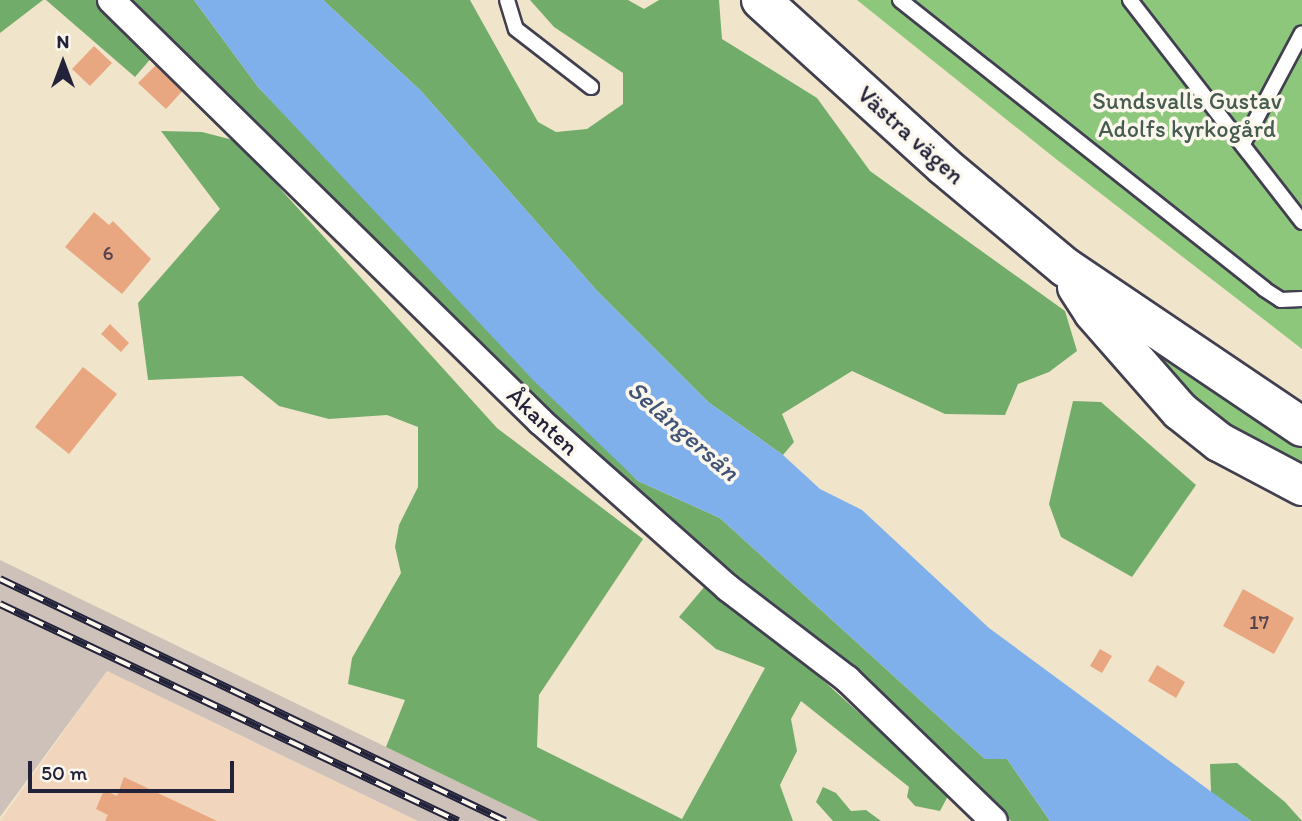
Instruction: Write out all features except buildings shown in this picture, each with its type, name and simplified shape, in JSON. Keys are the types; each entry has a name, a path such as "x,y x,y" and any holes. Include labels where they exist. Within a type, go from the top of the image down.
{"street":[{"name":"Åkanten","path":"110,0 541,422 728,588 847,679 994,821"},
{"name":"Västra vägen","path":"761,0 944,166 1065,267 1302,427"},
{"name":"Västra vägen","path":"1065,267 1093,312 1180,411 1219,442 1302,486"}],"lane":[{"path":"507,0 516,29 590,87"},
{"path":"900,0 1264,289 1281,300 1302,299"},
{"path":"1130,0 1244,142 1302,222"},
{"path":"1244,142 1301,36"}],"shaded area":[{"path":"0,560 539,821 418,821 107,671 0,817"},
{"path":"107,671 418,821 0,821"}],"green space":[{"path":"0,0 43,0 0,33"},
{"path":"46,0 100,0 153,56 135,77"},
{"path":"129,0 194,0 258,87 638,481 720,518 985,759 1007,759 1050,821 1011,821 978,784 834,654 591,456"},
{"path":"323,0 470,0 538,122 556,132 587,129 623,104 623,73 554,27 530,0 628,0 644,9 659,0 719,0 722,39 817,98 870,171 1065,311 1077,351 1049,372 1018,384 1005,415 945,414 852,371 782,414 794,442 783,455 708,402 598,292 421,91"},
{"name":"Sundsvalls Gustav Adolfs kyrkogård","path":"857,0 1302,0 1302,349 1056,159"},
{"path":"161,131 202,132 237,141 497,428 643,539 539,695 537,747 682,819 765,668 716,649 679,617 705,586 815,673 949,794 940,811 915,806 907,797 909,787 801,701 791,719 797,751 780,785 793,821 539,821 386,747 405,700 348,684 352,658 401,573 395,547 399,525 418,487 418,427 387,415 329,419 279,406 242,376 148,380 138,303 220,209"},
{"path":"1116,314 1243,409 1302,446 1302,468 1229,427 1192,397"},
{"path":"1073,401 1101,402 1196,485 1132,577 1061,537 1049,504"},
{"path":"1237,763 1285,802 1302,821 1251,821 1211,792 1210,764"},
{"path":"823,787 836,793 851,811 866,810 881,821 833,821 816,802"}],"water":[{"name":"Selångersån","path":"194,0 323,0 421,91 598,292 708,402 783,455 820,489 862,510 989,628 1251,821 1050,821 1007,759 985,759 720,518 638,481 534,381 258,87"}],"railway":[{"path":"0,579 505,821"},
{"path":"0,604 458,821"}]}
